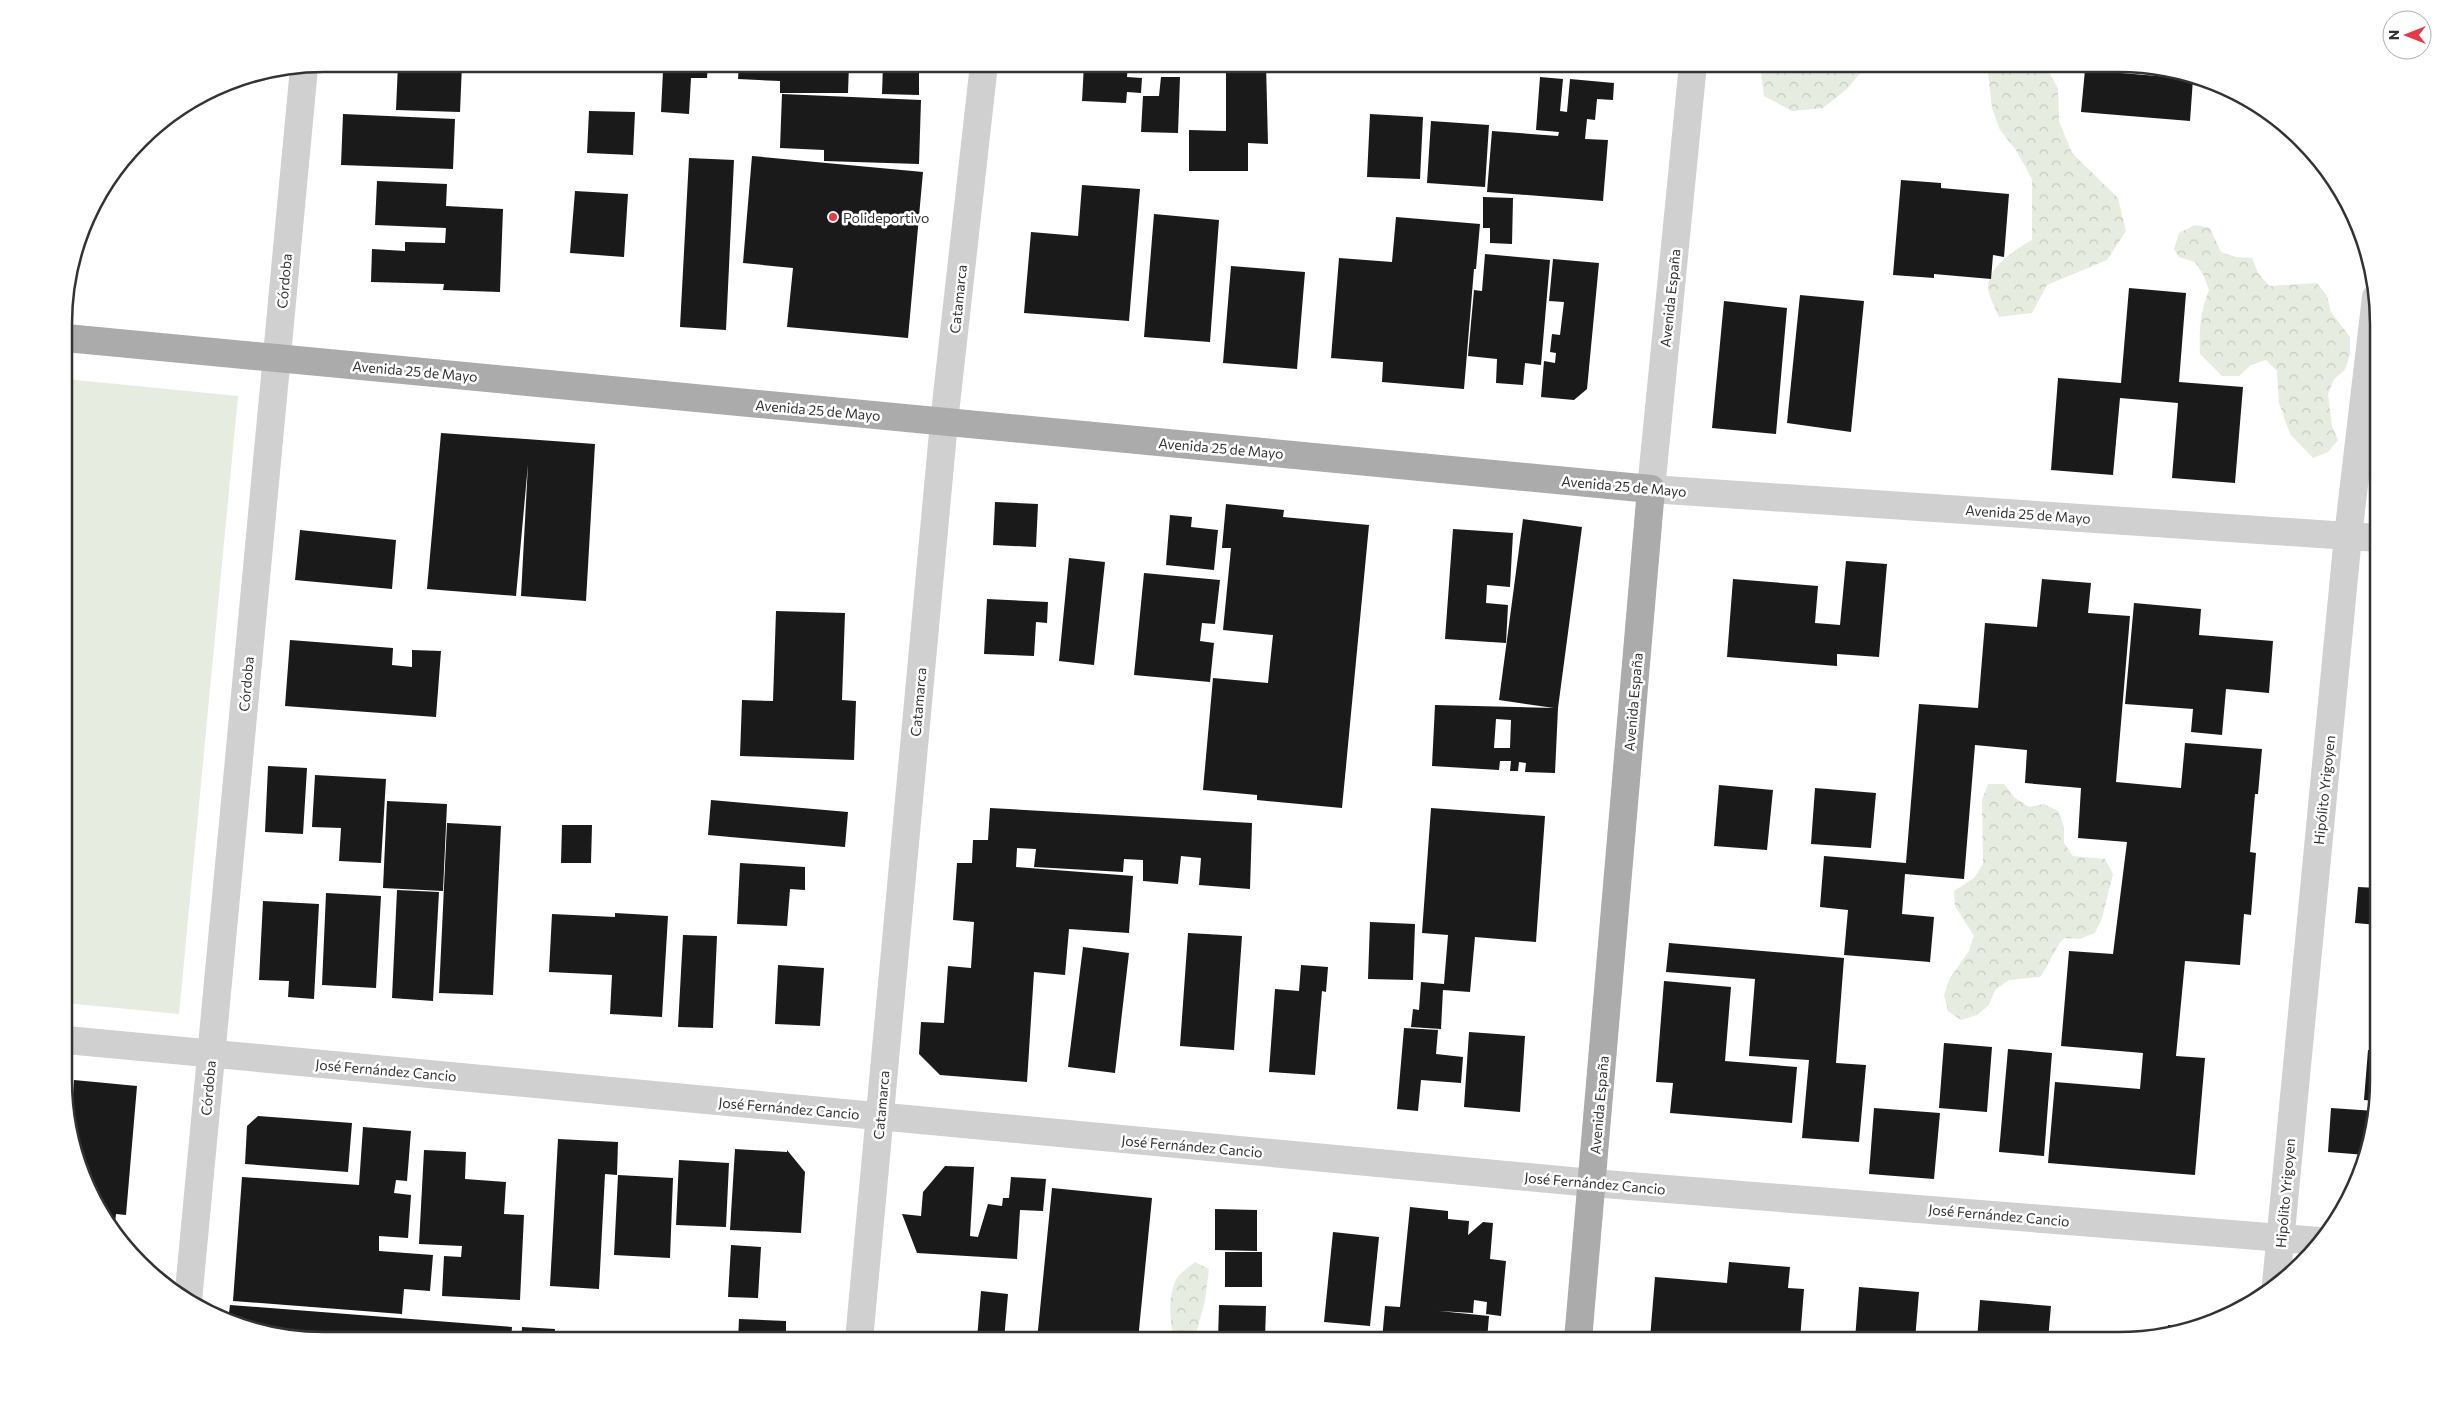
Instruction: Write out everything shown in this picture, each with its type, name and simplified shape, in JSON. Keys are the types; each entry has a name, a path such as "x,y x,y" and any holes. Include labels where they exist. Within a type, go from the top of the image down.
{"main road":[{"name":"Avenida 25 de Mayo","path":"73,339 1651,489"},
{"name":"Avenida España","path":"1579,1332 1651,489"}],"street":[{"name":"Catamarca","path":"860,1332 944,422 983,72"},
{"name":"Avenida España","path":"1651,489 1691,72"},
{"name":"Córdoba","path":"189,1292 303,74"},
{"name":"Hipólito Yrigoyen","path":"2277,1275 2348,536 2370,348"},
{"name":"Avenida 25 de Mayo","path":"1651,489 2370,537"},
{"name":"José Fernández Cancio","path":"73,1041 1592,1183 2311,1240"}],"green space":[{"path":"1761,72 1861,72 1848,88 1823,108 1792,111 1764,96"},
{"path":"1988,72 2049,72 2058,89 2059,121 2072,153 2118,198 2126,231 2107,260 2047,285 2032,313 1999,317 1989,292 1989,280 2004,259 2032,240 2032,179 2016,150 2000,130 1992,108"},
{"path":"2195,225 2210,228 2221,252 2236,257 2252,258 2258,273 2269,286 2317,283 2327,296 2331,312 2350,337 2350,354 2345,370 2334,379 2328,394 2332,426 2338,440 2328,452 2313,458 2290,434 2279,403 2277,371 2266,360 2251,365 2239,376 2222,376 2200,354 2201,321 2209,290 2204,276 2195,262 2179,257 2174,249 2179,233"},
{"path":"73,380 238,396 179,1014 73,1004"},
{"path":"1988,784 2004,784 2014,797 2029,807 2044,804 2058,811 2064,827 2064,843 2073,856 2105,859 2113,874 2102,918 2095,933 2080,939 2064,938 2040,977 2009,980 1995,990 1989,1005 1977,1015 1961,1020 1948,1011 1944,995 1950,978 1969,951 1974,936 1955,906 1954,891 1974,878 1983,864 1982,800"},
{"path":"1195,1262 1209,1269 1205,1301 1196,1332 1173,1332 1171,1316 1172,1293 1177,1278"}],"building":[{"path":"398,72 462,72 460,112 396,110"},
{"path":"605,72 631,72 631,73"},
{"path":"663,72 707,72 707,78 691,78 689,114 661,112"},
{"path":"738,72 849,72 848,93 780,93 780,81 738,79"},
{"path":"883,72 919,72 919,95 882,94"},
{"path":"1084,72 1127,72 1127,77 1142,78 1141,93 1127,92 1126,103 1082,101"},
{"path":"1226,72 1266,72 1268,144 1248,143 1248,171 1189,171 1189,130 1226,131"},
{"path":"2085,72 2163,76 2193,84 2190,121 2081,112"},
{"path":"1161,77 1180,77 1178,133 1141,132 1143,96 1159,96"},
{"path":"1540,77 1563,79 1560,111 1567,112 1570,79 1614,83 1613,100 1597,99 1595,120 1587,119 1585,139 1608,140 1603,201 1487,192 1492,131 1558,136 1559,132 1536,130"},
{"path":"782,94 921,100 919,164 824,161 824,150 780,148"},
{"path":"589,111 635,112 633,155 587,153"},
{"path":"343,114 455,119 453,169 341,165"},
{"path":"1370,114 1423,117 1420,179 1367,177"},
{"path":"1431,121 1489,125 1485,187 1427,183"},
{"name":"Polideportivo","path":"752,156 923,172 908,338 787,327 793,268 743,263"},
{"path":"689,158 734,160 726,330 680,327"},
{"path":"1901,180 1941,183 1941,188 2009,194 2004,257 1993,255 1991,279 1934,274 1934,278 1893,275"},
{"path":"377,181 447,184 446,206 503,209 500,292 443,290 444,284 371,282 372,249 405,251 405,242 445,243 446,228 375,225"},
{"path":"1082,185 1140,189 1129,321 1024,313 1031,232 1078,236"},
{"path":"575,191 628,194 624,257 570,253"},
{"path":"1483,197 1513,198 1512,244 1490,243 1490,228 1483,228"},
{"path":"1154,214 1219,220 1210,342 1144,337"},
{"path":"1396,217 1480,224 1476,269 1474,269 1464,389 1382,382 1383,362 1331,358 1339,258 1392,262"},
{"path":"1485,254 1550,260 1541,365 1525,363 1523,385 1496,383 1497,359 1468,356 1474,290 1482,291"},
{"path":"1553,259 1599,263 1587,389 1574,400 1541,397 1544,361 1555,363 1556,353 1550,352 1552,334 1560,335 1564,302 1549,301"},
{"path":"1231,266 1305,272 1297,369 1223,363"},
{"path":"2129,288 2186,293 2179,382 2243,387 2235,483 2172,478 2178,403 2120,398 2113,475 2051,470 2058,378 2121,383"},
{"path":"1800,295 1864,301 1851,432 1787,423"},
{"path":"1724,301 1787,308 1776,434 1712,428"},
{"path":"441,433 595,444 586,601 521,596 528,464 516,596 427,589"},
{"path":"995,502 1038,504 1036,547 993,545"},
{"path":"1226,504 1284,510 1283,517 1369,525 1342,808 1257,800 1257,795 1203,790 1213,678 1268,683 1273,635 1223,630 1231,548 1222,548"},
{"path":"1170,515 1192,517 1191,527 1218,530 1214,570 1166,565"},
{"path":"1523,519 1582,527 1558,708 1555,773 1525,772 1526,763 1519,762 1518,771 1510,771 1511,761 1500,761 1499,770 1432,766 1435,705 1554,708 1499,700","holes":["1496,719 1511,720 1510,748 1494,748"]},
{"path":"1453,529 1513,533 1510,587 1487,585 1486,603 1508,605 1506,643 1445,639"},
{"path":"300,530 396,540 392,589 295,580"},
{"path":"1069,558 1105,562 1094,665 1059,661"},
{"path":"1846,561 1887,564 1879,657 1837,654 1837,666 1727,657 1733,579 1818,586 1815,623 1840,625"},
{"path":"1144,573 1220,580 1215,624 1202,623 1200,641 1214,643 1210,682 1134,675"},
{"path":"2042,579 2091,583 2088,613 2130,616 2116,782 2181,788 2185,743 2262,749 2258,794 2255,794 2250,852 2256,853 2251,915 2244,914 2240,965 2185,961 2176,1056 2205,1058 2195,1175 2048,1163 2055,1082 2140,1089 2143,1053 2061,1046 2069,951 2113,954 2127,842 2078,838 2081,788 2025,783 2027,750 1975,745 1964,879 1905,874 1902,914 1934,917 1930,962 1844,955 1848,910 1820,907 1824,856 1906,863 1919,704 1978,708 1985,623 2037,627"},
{"path":"987,599 1048,602 1047,623 1036,622 1034,656 984,654"},
{"path":"2134,603 2201,609 2199,635 2273,641 2269,693 2226,689 2222,735 2191,732 2193,709 2125,704"},
{"path":"776,611 845,613 842,700 856,701 854,760 740,756 742,700 773,701"},
{"path":"290,640 393,648 392,665 412,667 412,650 441,651 436,717 285,706"},
{"path":"268,766 307,768 303,834 265,832"},
{"path":"315,775 386,779 381,863 339,861 341,828 312,827"},
{"path":"1719,785 1773,790 1767,850 1714,846"},
{"path":"1815,788 1876,793 1871,848 1811,844"},
{"path":"711,800 848,812 845,847 708,835"},
{"path":"387,801 447,804 443,891 383,888"},
{"path":"990,808 1252,823 1250,889 1199,885 1201,858 1181,856 1178,884 1143,881 1143,860 1124,859 1123,872 1034,867 1036,849 1017,848 1016,867 1133,876 1129,933 1069,929 1065,975 1034,972 1027,1082 940,1075 919,1054 921,1022 944,1023 948,966 971,968 974,922 953,920 957,863 972,863 973,840 988,840"},
{"path":"1431,808 1545,816 1536,942 1475,937 1470,992 1443,990 1441,1029 1411,1027 1413,1009 1419,1010 1421,982 1444,984 1448,935 1422,933"},
{"path":"447,823 501,826 493,995 439,993"},
{"path":"562,825 592,825 591,863 561,863"},
{"path":"740,863 805,867 805,890 790,889 787,926 737,924"},
{"path":"2358,887 2370,888 2370,924 2355,923"},
{"path":"397,890 439,892 433,1001 392,998"},
{"path":"326,893 381,896 376,988 322,985"},
{"path":"263,901 319,904 314,999 288,997 289,981 259,980"},
{"path":"615,913 668,916 662,1017 610,1014 612,975 549,972 552,914 615,917"},
{"path":"1370,922 1415,924 1413,980 1368,979"},
{"path":"1188,933 1242,936 1234,1050 1180,1046"},
{"path":"683,935 717,936 713,1028 678,1027"},
{"path":"1669,943 1844,958 1836,1063 1866,1065 1859,1142 1802,1138 1809,1060 1749,1056 1755,979 1666,972"},
{"path":"1083,947 1129,953 1115,1073 1068,1067"},
{"path":"778,965 824,968 820,1026 775,1024"},
{"path":"1301,965 1328,967 1326,992 1322,991 1315,1075 1269,1072 1275,989 1299,991"},
{"path":"1664,981 1731,987 1725,1061 1797,1067 1792,1123 1670,1113 1673,1083 1656,1082"},
{"path":"1404,1028 1438,1030 1436,1054 1463,1057 1461,1083 1421,1080 1418,1111 1397,1109"},
{"path":"1469,1032 1525,1036 1520,1112 1464,1107"},
{"path":"1944,1043 1992,1047 1987,1112 1939,1108"},
{"path":"2008,1049 2052,1053 2044,1156 1999,1152"},
{"path":"2368,1050 2370,1050 2368,1100 2364,1100"},
{"path":"74,1080 137,1086 126,1215 116,1214 115,1220 98,1191 86,1161 77,1129 73,1095"},
{"path":"1874,1108 1940,1113 1934,1179 1869,1174"},
{"path":"2331,1108 2367,1110 2365,1129 2358,1154 2328,1152"},
{"path":"258,1116 352,1123 348,1172 245,1164 247,1126"},
{"path":"363,1127 411,1131 407,1181 396,1180 394,1193 411,1195 408,1238 379,1236 379,1251 433,1255 430,1291 404,1289 402,1314 233,1301 242,1177 359,1185"},
{"path":"558,1139 618,1142 617,1175 605,1174 599,1289 550,1286"},
{"path":"735,1149 787,1152 787,1150 805,1172 801,1233 730,1230"},
{"path":"424,1150 466,1152 465,1179 506,1182 504,1214 524,1215 520,1300 442,1296 444,1256 461,1257 462,1246 419,1244"},
{"path":"679,1160 729,1163 726,1227 676,1225"},
{"path":"945,1166 974,1167 970,1236 978,1237 988,1204 1002,1206 1003,1198 1009,1198 1011,1177 1046,1179 1043,1211 1020,1210 1017,1259 917,1253 902,1214 921,1216 923,1192"},
{"path":"618,1175 673,1178 670,1258 614,1255"},
{"path":"1052,1188 1152,1198 1139,1332 1038,1332"},
{"path":"1410,1207 1448,1211 1448,1219 1469,1221 1468,1235 1483,1222 1493,1223 1490,1259 1506,1261 1501,1316 1486,1314 1487,1302 1474,1300 1473,1313 1439,1311 1489,1316 1488,1332 1383,1332 1385,1306 1400,1307"},
{"path":"1215,1209 1257,1210 1257,1251 1215,1250"},
{"path":"1333,1232 1379,1237 1370,1326 1324,1322"},
{"path":"731,1245 761,1247 758,1298 728,1297"},
{"path":"1225,1252 1262,1252 1262,1287 1225,1287"},
{"path":"1729,1262 1790,1267 1788,1288 1804,1289 1801,1332 1651,1332 1655,1277 1727,1283"},
{"path":"1859,1287 1919,1292 1916,1332 1856,1332"},
{"path":"981,1291 1008,1294 1005,1332 978,1332"},
{"path":"1980,1300 2051,1306 2049,1332 1978,1332"},
{"path":"230,1305 512,1327 512,1332 324,1332 275,1327 229,1312"},
{"path":"1219,1305 1266,1306 1265,1332 1218,1332"},
{"path":"739,1319 786,1321 786,1332 738,1332"},
{"path":"522,1327 555,1329 555,1332 522,1332"}],"place":[{"name":"Polideportivo","path":"833,217"}]}
